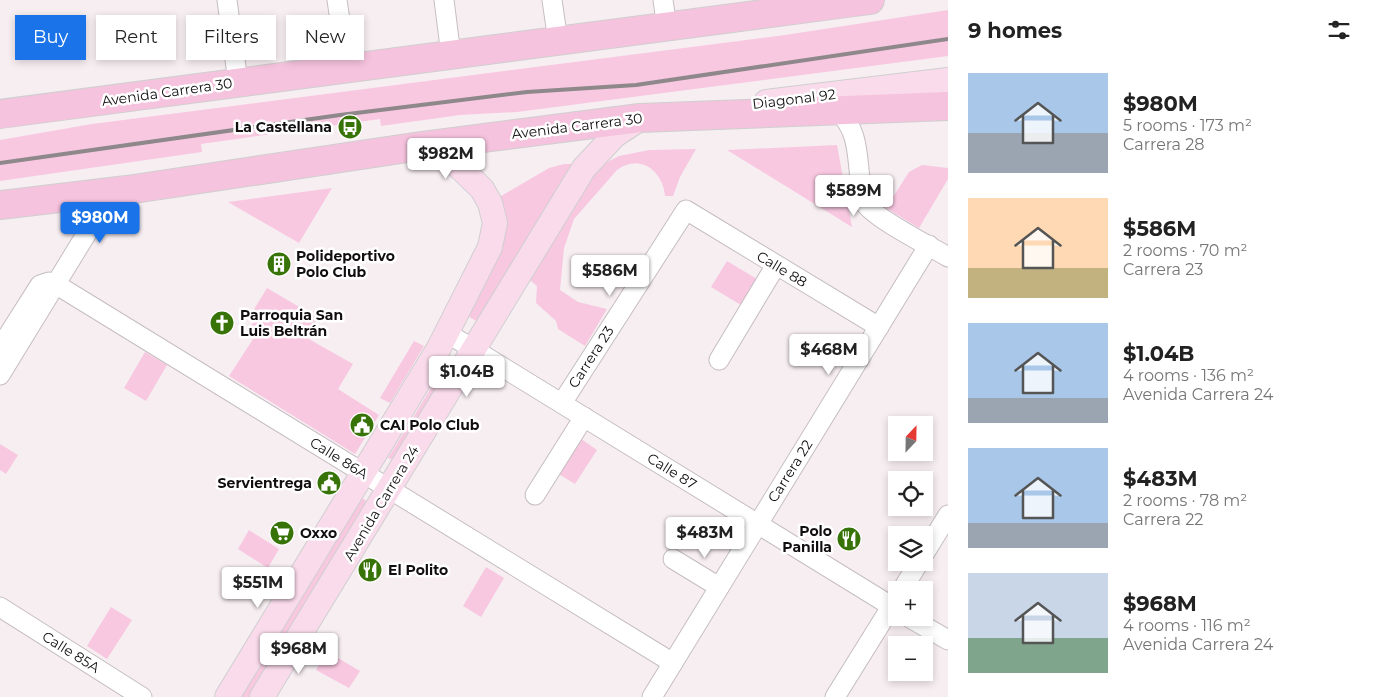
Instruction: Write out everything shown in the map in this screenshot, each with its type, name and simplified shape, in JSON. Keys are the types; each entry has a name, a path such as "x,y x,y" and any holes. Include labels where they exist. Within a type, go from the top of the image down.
{"highway":[{"name":"Avenida Carrera 30","path":"0,114 870,0"},
{"name":"Avenida Carrera 30","path":"0,205 127,190 421,146 640,118 948,106"}],"main road":[{"name":"Diagonal 92","path":"640,118 948,80"},
{"name":"Avenida Carrera 24","path":"262,697 584,168 615,135 640,118"},
{"path":"227,697 447,333 490,247 495,223 490,203 473,179 452,160 421,146"}],"street":[{"path":"227,0 238,82"},
{"path":"338,0 346,68"},
{"path":"444,0 451,55"},
{"path":"552,0 558,42"},
{"path":"663,0 667,27"},
{"path":"838,111 849,123 855,138 864,202 880,216 948,257"},
{"path":"0,375 57,285 90,228 106,209 127,190"},
{"name":"Calle 88","path":"686,210 879,327"},
{"name":"Carrera 23","path":"562,403 686,210"},
{"name":"Carrera 22","path":"652,697 929,246"},
{"path":"718,360 776,265"},
{"path":"0,348 40,285 48,282 57,285"},
{"name":"Calle 86A","path":"57,285 673,663"},
{"name":"Calle 87","path":"447,333 758,524 888,597"},
{"path":"535,494 584,417"},
{"path":"933,539 948,515"},
{"path":"673,559 719,587"},
{"name":"Calle 85A","path":"2,613 142,697"},
{"path":"835,697 888,614"},
{"path":"924,626 948,640"}],"shaded area":[{"path":"948,10 948,56 517,112 460,115 381,126 380,119 201,144 202,152 0,181 0,140 92,124 785,35"},
{"path":"837,145 852,227 727,150"},
{"path":"696,149 680,177 673,196 665,196 660,179 648,167 634,163 625,165 617,170 574,219 564,248 560,290 578,302 607,309 585,346 558,329 556,321 536,303 537,286 525,276 591,175 605,163 619,156 649,150"},
{"path":"564,164 579,164 478,322 466,315 504,210 501,196 549,168"},
{"path":"922,165 948,168 948,179 919,228 886,208 909,172"},
{"path":"332,188 299,243 228,202"},
{"path":"727,261 757,279 741,305 711,287"},
{"path":"267,288 318,318 307,338 353,364 338,389 379,415 355,454 229,376 255,336 248,331 258,315 253,311"},
{"path":"414,341 424,346 390,403 380,398"},
{"path":"145,352 167,365 146,401 124,388"},
{"path":"444,367 448,369 393,460 388,458"},
{"path":"580,438 597,450 575,484 557,473"},
{"path":"0,444 18,455 6,474 0,470"},
{"path":"362,498 368,502 311,593 250,697 241,697"},
{"path":"249,530 279,549 268,568 238,549"},
{"path":"486,567 504,578 481,617 463,606"},
{"path":"111,607 132,620 107,659 87,646"},
{"path":"323,658 334,665 338,658 360,671 349,688 316,670"}],"railway":[{"path":"0,163 340,115 527,92 636,85 948,39"}],"place":[{"name":"La Castellana","path":"350,127"},
{"name":"Polideportivo Polo Club","path":"279,264"},
{"name":"Parroquia San Luis Beltrán","path":"222,323"},
{"name":"CAI Polo Club","path":"362,425"},
{"name":"Servientrega","path":"329,483"},
{"name":"Oxxo","path":"282,533"},
{"name":"Polo Panilla","path":"849,539"},
{"name":"El Polito","path":"370,570"}]}
